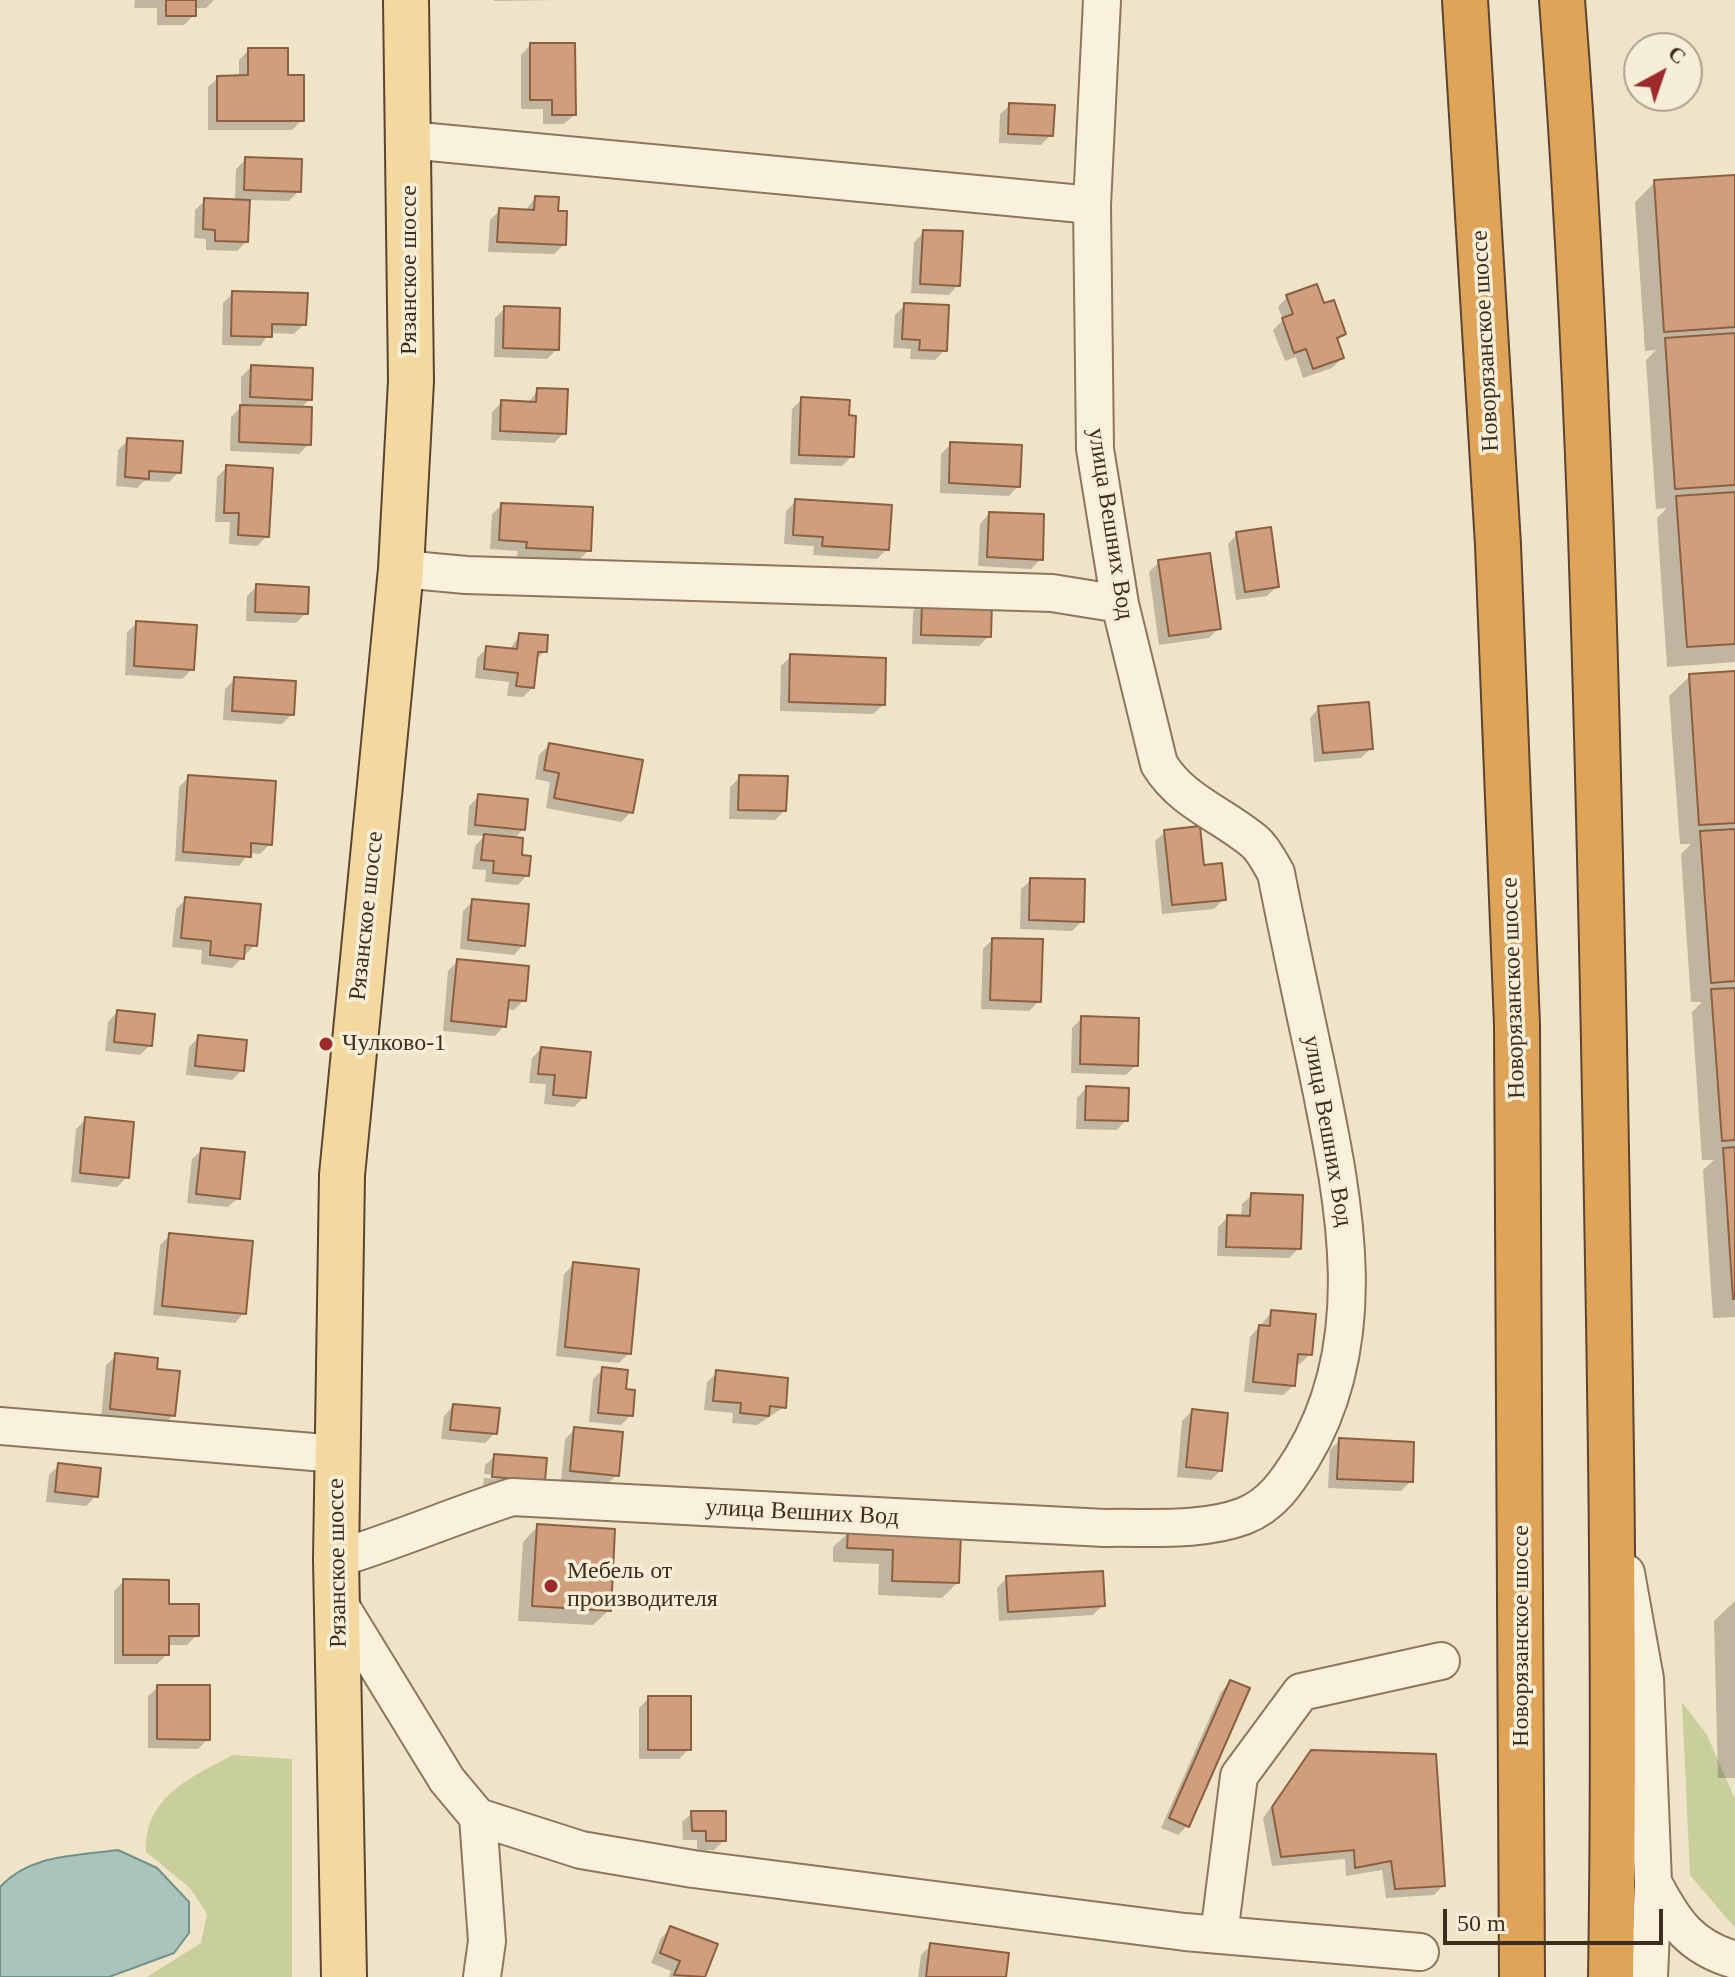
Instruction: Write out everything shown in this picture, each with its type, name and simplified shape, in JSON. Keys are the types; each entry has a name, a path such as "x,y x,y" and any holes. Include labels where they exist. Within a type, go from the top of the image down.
{"highway":[{"name":"Новорязанское шоссе","path":"1465,0 1498,545 1517,1025 1522,1977"},
{"path":"1562,0 1580,235 1596,664 1612,1498 1611,1977"}],"main road":[{"name":"Рязанское шоссе","path":"344,1977 336,1559 342,1175 401,569 411,381 406,0"}],"street":[{"name":"улица Вешних Вод","path":"336,1559 512,1497 1105,1528 1192,1526 1244,1516 1281,1492 1318,1431 1342,1345 1349,1261 1344,1198 1276,873 1258,844 1187,798 1159,764 1120,604 1095,449 1092,205 1102,0"},
{"path":"409,140 1092,205"},
{"path":"401,569 466,575 1052,593 1120,604"},
{"path":"0,1426 337,1454"},
{"path":"1612,1498 1645,1679 1653,1883 1649,1977"},
{"path":"338,1602 447,1780 478,1817 581,1850 693,1869 1219,1935 1420,1952"},
{"path":"1219,1935 1239,1776 1301,1692 1441,1661"},
{"path":"478,1817 487,1941 482,1977"},
{"path":"1653,1883 1677,1927 1720,1956 1735,1960"}],"green space":[{"path":"1682,1702 1707,1735 1735,1799 1735,1928 1690,1875"},
{"path":"233,1755 292,1759 292,1977 147,1977 201,1943 207,1914 190,1888 146,1852 147,1833 153,1817 173,1791"}],"water":[{"path":"118,1850 157,1868 189,1902 189,1933 174,1953 109,1977 0,1977 0,1887 12,1876 39,1862"}],"building":[{"path":"166,0 196,0 196,16 166,16"},
{"path":"530,43 575,43 576,115 552,115 552,100 530,100"},
{"path":"248,48 288,48 288,75 304,75 304,121 217,121 217,76 248,75"},
{"path":"1009,103 1055,105 1053,136 1008,134"},
{"path":"245,157 302,159 301,192 244,190"},
{"path":"1735,175 1735,327 1664,332 1654,180"},
{"path":"535,196 559,197 558,211 567,211 566,245 497,242 499,208 534,210"},
{"path":"204,198 250,200 248,242 215,241 215,230 203,229"},
{"path":"923,230 963,231 960,286 920,284"},
{"path":"1317,284 1324,303 1334,300 1346,334 1337,338 1344,358 1313,369 1306,349 1294,353 1282,318 1293,314 1286,295"},
{"path":"232,291 308,293 306,325 272,324 272,337 231,336"},
{"path":"904,303 949,305 947,351 919,350 920,340 902,339"},
{"path":"504,306 560,308 559,350 503,348"},
{"path":"1735,333 1735,485 1675,489 1665,338"},
{"path":"251,365 313,368 312,400 250,397"},
{"path":"537,388 568,389 566,434 500,431 501,400 536,402"},
{"path":"801,397 850,400 849,415 856,416 854,457 799,455"},
{"path":"240,405 312,407 311,445 239,442"},
{"path":"127,438 183,441 181,473 149,471 149,479 125,477"},
{"path":"950,442 1022,445 1020,487 949,483"},
{"path":"226,465 273,468 269,537 238,535 239,513 224,513"},
{"path":"1735,492 1735,644 1687,647 1676,496"},
{"path":"795,499 892,505 889,550 822,546 823,537 793,535"},
{"path":"501,503 593,507 591,551 526,548 527,542 499,540"},
{"path":"989,512 1044,514 1043,560 987,557"},
{"path":"1271,527 1279,587 1245,592 1236,532"},
{"path":"1210,553 1221,629 1169,636 1158,560"},
{"path":"256,584 309,587 308,614 255,612"},
{"path":"922,599 992,601 991,637 921,635"},
{"path":"136,621 197,625 194,670 134,666"},
{"path":"519,633 548,635 547,652 538,652 534,688 516,686 518,673 484,669 486,646 517,649"},
{"path":"790,654 886,658 885,705 789,702"},
{"path":"1735,671 1735,823 1699,825 1689,674"},
{"path":"234,677 296,681 294,715 232,711"},
{"path":"1369,702 1373,749 1323,753 1318,706"},
{"path":"549,743 643,760 633,813 554,798 559,773 544,770"},
{"path":"188,775 276,781 272,845 251,843 251,857 183,852"},
{"path":"739,775 788,776 786,811 738,810"},
{"path":"478,794 528,799 525,830 475,825"},
{"path":"1200,826 1204,865 1222,863 1226,900 1172,905 1164,830"},
{"path":"1735,829 1735,981 1711,983 1700,831"},
{"path":"484,834 523,838 522,855 531,856 529,876 493,873 494,861 481,860"},
{"path":"1030,878 1085,879 1084,922 1029,920"},
{"path":"185,897 261,904 257,946 245,945 244,959 210,955 211,941 181,938"},
{"path":"472,899 529,904 525,946 468,940"},
{"path":"992,938 1043,939 1041,1002 990,1000"},
{"path":"457,959 529,966 526,1001 509,1000 506,1027 451,1021"},
{"path":"1735,988 1735,1140 1722,1141 1711,989"},
{"path":"117,1010 155,1014 152,1046 114,1042"},
{"path":"1081,1016 1139,1018 1138,1066 1080,1064"},
{"path":"198,1035 247,1040 244,1071 195,1066"},
{"path":"541,1047 591,1052 586,1098 553,1095 555,1075 538,1074"},
{"path":"1086,1086 1129,1088 1128,1121 1085,1120"},
{"path":"85,1117 134,1122 129,1178 80,1173"},
{"path":"1735,1147 1735,1299 1733,1299 1723,1148"},
{"path":"201,1148 245,1152 240,1199 196,1194"},
{"path":"1251,1193 1303,1195 1301,1249 1226,1247 1227,1215 1250,1216"},
{"path":"169,1233 253,1241 246,1314 162,1306"},
{"path":"573,1262 639,1269 631,1354 565,1347"},
{"path":"1271,1310 1316,1314 1312,1355 1298,1354 1295,1386 1253,1382 1259,1325 1270,1326"},
{"path":"115,1353 158,1358 157,1369 180,1371 175,1416 110,1409"},
{"path":"602,1367 628,1370 626,1389 635,1390 633,1416 598,1413"},
{"path":"716,1370 788,1378 786,1408 770,1406 769,1416 740,1413 741,1403 713,1401"},
{"path":"453,1404 500,1408 497,1434 450,1430"},
{"path":"1192,1409 1228,1413 1222,1471 1186,1467"},
{"path":"574,1427 623,1432 619,1476 570,1471"},
{"path":"1339,1438 1414,1442 1413,1482 1337,1479"},
{"path":"494,1454 547,1458 545,1481 492,1477"},
{"path":"58,1463 101,1468 98,1497 55,1492"},
{"path":"537,1524 615,1529 611,1611 532,1606"},
{"path":"848,1530 961,1535 959,1583 892,1581 893,1550 847,1548"},
{"path":"1103,1571 1105,1606 1008,1612 1006,1576"},
{"path":"123,1579 169,1580 169,1604 199,1604 199,1636 169,1636 169,1655 123,1655"},
{"path":"1230,1680 1250,1688 1189,1827 1169,1818"},
{"path":"157,1685 210,1685 210,1740 157,1739"},
{"path":"648,1696 691,1696 691,1750 648,1750"},
{"path":"1311,1750 1436,1754 1445,1886 1395,1889 1391,1861 1355,1868 1354,1850 1281,1857 1272,1807"},
{"path":"691,1811 726,1811 726,1841 706,1841 706,1831 692,1831"},
{"path":"670,1926 718,1944 705,1977 674,1975 680,1961 660,1953"},
{"path":"930,1943 1009,1953 1006,1977 926,1977"}],"place":[{"name":"Чулково-1","path":"326,1044"},
{"name":"Мебель от производителя","path":"551,1586"}]}
